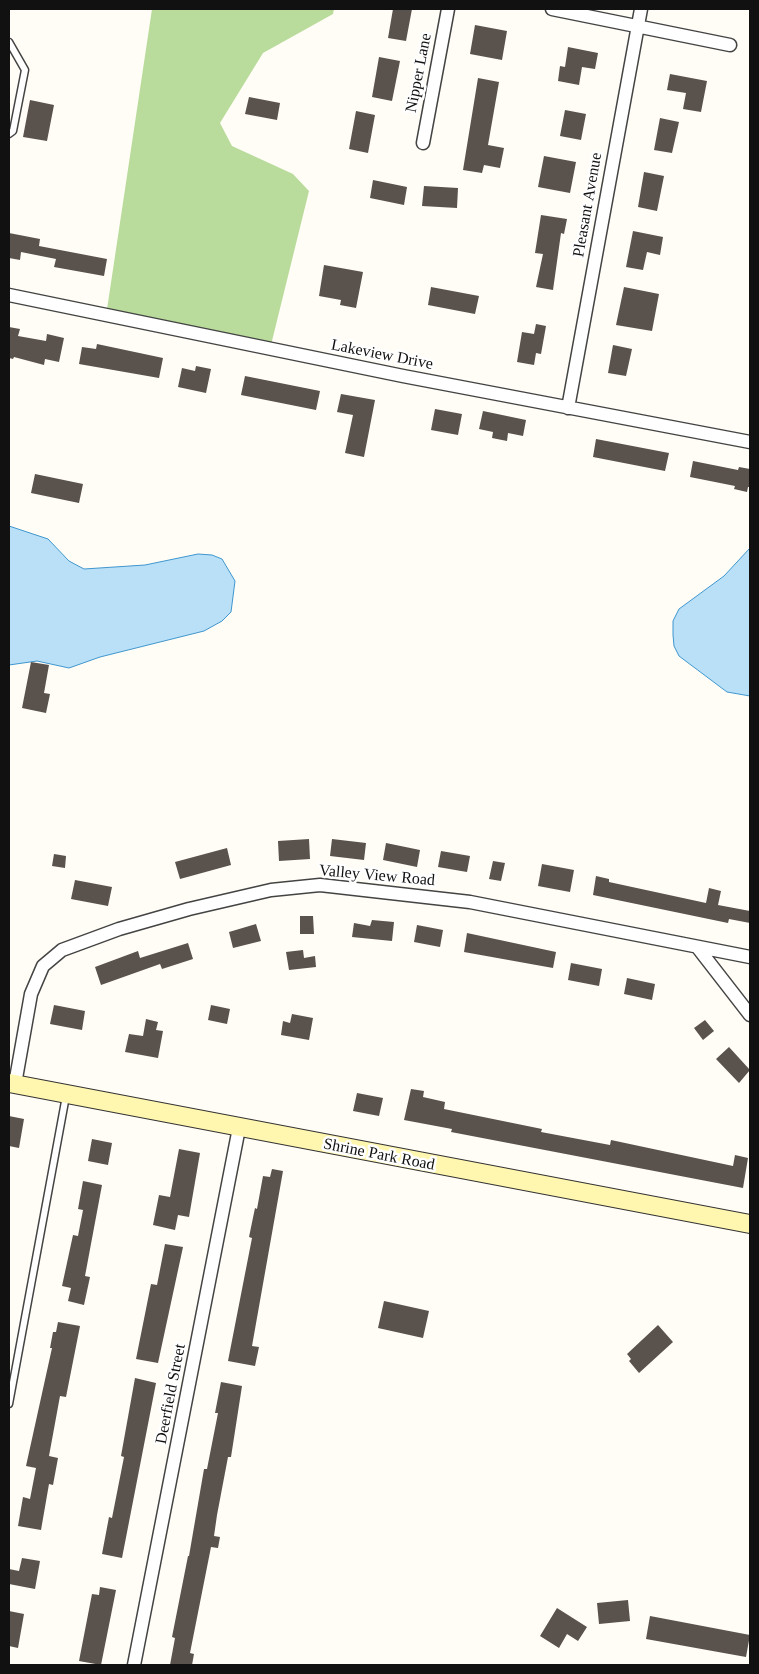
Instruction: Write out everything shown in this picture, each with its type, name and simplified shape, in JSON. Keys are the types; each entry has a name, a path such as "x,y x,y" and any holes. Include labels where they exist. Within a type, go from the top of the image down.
{"street":[{"name":"Nipper Lane","path":"423,144 448,9"},
{"path":"552,9 730,45"},
{"name":"Pleasant Avenue","path":"568,408 641,9"},
{"name":"Lakeview Drive","path":"9,295 404,376 750,442"},
{"name":"Valley View Road","path":"12,1083 31,994 43,966 62,950 119,929 189,909 271,890 320,885 470,902 750,957"},
{"path":"698,948 750,1015"},
{"name":"Shrine Park Road","path":"12,1083 239,1128 750,1224"},
{"name":"Deerfield Street","path":"134,1665 239,1128"}],"lane":[{"path":"9,42 25,70 12,131 9,134"},
{"path":"9,1404 66,1094"}],"green space":[{"path":"152,9 334,9 333,14 263,53 220,123 232,146 293,174 309,191 270,349 106,316"}],"water":[{"path":"9,526 48,539 69,561 84,569 145,565 198,554 212,555 222,559 235,581 231,612 222,621 204,631 100,657 69,668 37,661 9,665"},
{"path":"750,548 750,696 727,692 679,656 674,646 673,621 679,609 724,576"}],"building":[{"path":"393,9 412,9 406,41 388,38"},
{"path":"475,25 507,31 502,60 470,54"},
{"path":"568,47 598,53 595,69 582,67 579,85 558,81 560,66 565,67"},
{"path":"379,57 400,61 392,101 372,97"},
{"path":"670,74 707,81 701,112 683,109 686,93 667,90"},
{"path":"478,78 499,82 488,145 504,148 500,168 484,165 482,173 463,170"},
{"path":"249,97 280,103 277,120 245,114"},
{"path":"30,100 54,105 47,141 23,137"},
{"path":"565,110 586,114 581,140 560,136"},
{"path":"356,111 375,115 368,153 349,149"},
{"path":"660,118 679,122 672,153 654,150"},
{"path":"544,156 576,162 570,193 538,187"},
{"path":"644,172 664,176 657,211 638,207"},
{"path":"373,180 407,187 404,205 370,198"},
{"path":"424,186 458,188 457,208 422,206"},
{"path":"541,215 567,219 564,234 561,233 553,290 536,287 543,254 535,253"},
{"path":"633,231 663,237 660,255 647,252 643,270 626,267"},
{"path":"9,233 40,239 39,246 107,259 104,276 54,267 56,259 21,252 20,260 9,258"},
{"path":"324,265 363,272 356,308 340,305 341,300 319,296"},
{"path":"431,287 479,296 475,314 428,305"},
{"path":"624,287 659,294 652,331 616,325"},
{"path":"536,324 546,326 541,354 536,353 534,365 517,362 522,332 534,334"},
{"path":"9,327 20,329 18,336 46,341 47,334 64,338 59,362 45,359 44,365 14,357 13,359 9,358"},
{"path":"97,344 163,358 159,378 79,364 82,347 96,349"},
{"path":"613,345 632,349 626,376 608,373"},
{"path":"196,366 211,369 206,393 178,387 182,368 195,371"},
{"path":"245,376 320,391 316,410 241,395"},
{"path":"341,394 375,400 364,457 345,453 353,415 337,412"},
{"path":"435,409 462,414 458,435 431,430"},
{"path":"483,411 526,420 523,436 508,433 507,441 492,438 493,432 479,429"},
{"path":"596,439 669,453 665,471 593,457"},
{"path":"693,461 738,470 739,467 750,469 750,487 748,487 747,492 734,489 735,486 690,477"},
{"path":"35,474 83,484 79,503 31,493"},
{"path":"31,662 49,665 44,693 50,694 46,713 22,708"},
{"path":"309,839 310,859 279,861 278,841"},
{"path":"332,839 366,843 364,860 330,856"},
{"path":"386,843 420,850 417,867 383,860"},
{"path":"227,848 231,865 180,879 175,862"},
{"path":"441,851 470,856 467,872 438,867"},
{"path":"54,854 66,856 65,868 52,866"},
{"path":"493,861 505,863 501,881 489,879"},
{"path":"542,864 574,870 570,892 538,886"},
{"path":"596,876 609,879 609,882 706,903 709,888 721,891 718,905 750,911 750,923 729,919 728,923 593,895"},
{"path":"75,880 112,887 108,906 71,899"},
{"path":"300,916 313,916 314,934 300,934"},
{"path":"372,920 394,922 392,941 352,937 354,923 370,926"},
{"path":"256,924 261,941 233,948 229,932"},
{"path":"417,925 443,930 440,947 414,942"},
{"path":"467,933 556,952 553,968 464,952"},
{"path":"188,943 193,959 162,969 160,964 101,985 95,967 138,951 140,958"},
{"path":"303,950 304,958 315,956 316,967 289,970 286,952"},
{"path":"571,963 602,969 599,986 568,980"},
{"path":"627,978 655,984 652,1000 624,994"},
{"path":"54,1005 85,1011 82,1030 50,1024"},
{"path":"211,1005 230,1009 227,1024 208,1020"},
{"path":"292,1014 313,1018 309,1040 281,1035 283,1021 290,1023"},
{"path":"146,1019 158,1022 156,1030 163,1031 158,1058 125,1052 129,1034 143,1036"},
{"path":"705,1020 714,1031 703,1040 694,1028"},
{"path":"729,1047 750,1070 739,1083 716,1059"},
{"path":"411,1089 424,1091 423,1097 445,1102 444,1109 542,1129 541,1132 610,1145 611,1140 733,1166 735,1155 748,1158 743,1188 451,1132 452,1129 404,1120"},
{"path":"357,1093 383,1098 379,1116 353,1111"},
{"path":"9,1116 24,1119 19,1148 9,1146"},
{"path":"92,1139 112,1143 108,1165 88,1161"},
{"path":"179,1149 200,1153 189,1217 178,1215 175,1230 153,1225 159,1195 170,1197"},
{"path":"272,1169 283,1171 252,1346 259,1347 255,1366 228,1361 252,1238 249,1237 255,1208 257,1209 263,1176 270,1177"},
{"path":"83,1181 102,1185 85,1276 90,1277 84,1305 68,1301 71,1288 62,1286 73,1235 78,1236 83,1210 78,1209"},
{"path":"165,1244 183,1247 158,1363 136,1359 151,1284 157,1285"},
{"path":"384,1301 429,1311 423,1338 378,1328"},
{"path":"58,1322 80,1326 66,1397 60,1396 49,1456 58,1458 53,1485 49,1484 41,1530 18,1526 23,1497 30,1499 36,1468 26,1466 52,1348 50,1348 53,1332 56,1332"},
{"path":"658,1325 673,1342 639,1373 629,1361 631,1359 627,1354"},
{"path":"135,1378 156,1383 122,1558 102,1554 109,1517 112,1518 124,1457 121,1456"},
{"path":"221,1382 242,1386 231,1457 228,1457 217,1515 214,1536 220,1537 218,1548 211,1547 190,1653 194,1654 192,1665 170,1665 175,1638 172,1637 189,1556 204,1469 207,1469 218,1413 215,1413"},
{"path":"22,1558 40,1561 35,1589 9,1584 9,1569 19,1571"},
{"path":"100,1587 116,1590 101,1665 79,1661 92,1594 99,1595"},
{"path":"628,1600 630,1621 599,1624 597,1603"},
{"path":"557,1608 587,1627 578,1641 567,1634 559,1648 540,1636"},
{"path":"9,1611 24,1614 18,1648 9,1646"},
{"path":"650,1616 750,1635 746,1657 646,1639"}]}
